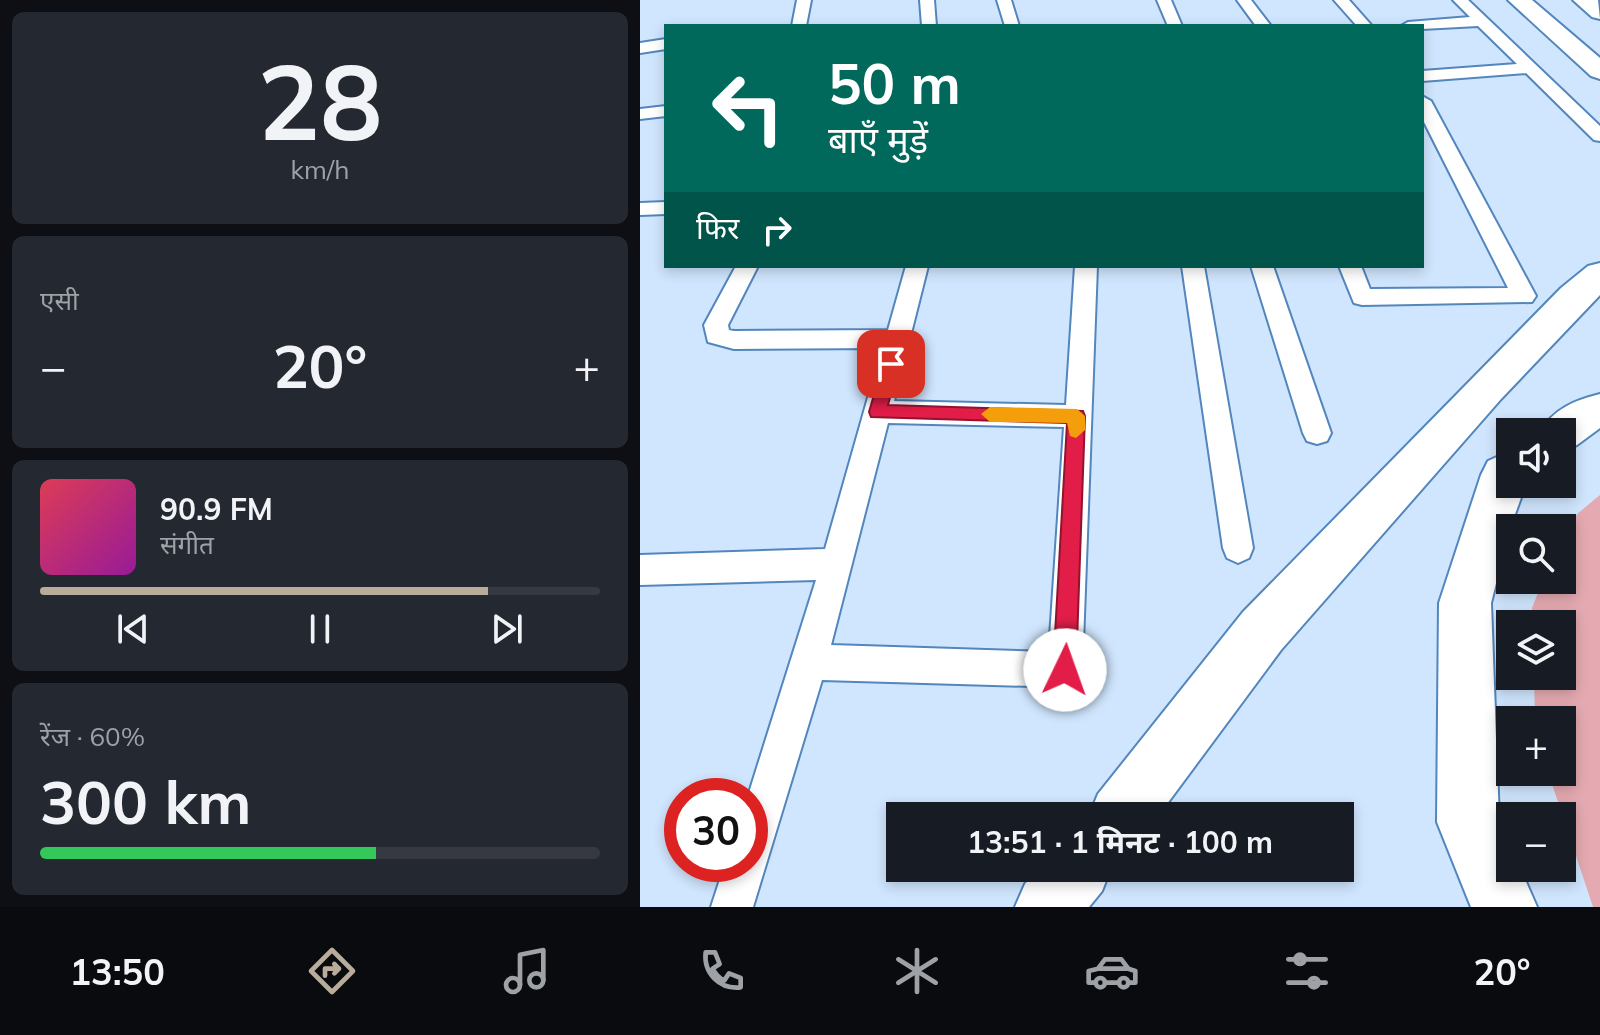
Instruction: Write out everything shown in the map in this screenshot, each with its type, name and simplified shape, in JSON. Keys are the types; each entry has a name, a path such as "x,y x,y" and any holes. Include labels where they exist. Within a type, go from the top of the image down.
{"highway":[{"path":"1519,0 1600,71"},
{"path":"1546,0 1600,44"},
{"path":"1584,0 1600,12"},
{"path":"1131,802 1262,631 1487,388 1574,297 1600,275"},
{"path":"1576,422 1600,411"},
{"path":"1497,498 1465,603 1468,822 1504,907"},
{"path":"1048,907 1068,882"}],"street":[{"path":"799,24 804,0"},
{"path":"927,0 929,24"},
{"path":"1004,0 1011,24"},
{"path":"1164,0 1174,24"},
{"path":"1244,0 1262,24"},
{"path":"1341,0 1363,24"},
{"path":"1460,0 1600,136"},
{"path":"1424,25 1480,21"},
{"path":"640,48 664,44"},
{"path":"1424,76 1529,68"},
{"path":"1351,268 1362,297 1524,296 1424,105"},
{"path":"640,114 664,111"},
{"path":"640,209 664,208"},
{"path":"746,268 716,325 717,336 734,340 897,339"},
{"path":"768,794 810,662 916,268"},
{"path":"810,662 1065,670 1086,268"},
{"path":"1193,268 1238,548"},
{"path":"1263,268 1317,433"},
{"path":"878,412 1077,416"},
{"path":"640,570 837,564"},
{"path":"732,907 740,882"}],"shaded area":[{"path":"1600,495 1600,907 1593,907 1576,856 1576,802 1558,802 1553,786 1576,786 1576,706 1535,706 1534,690 1576,690 1576,610 1532,608 1538,594 1576,594 1576,515"}],"slow traffic":[{"path":"990,414 1077,416 1076,430"}],"route":[{"path":"891,364 878,412 1077,416 1065,670"}]}
